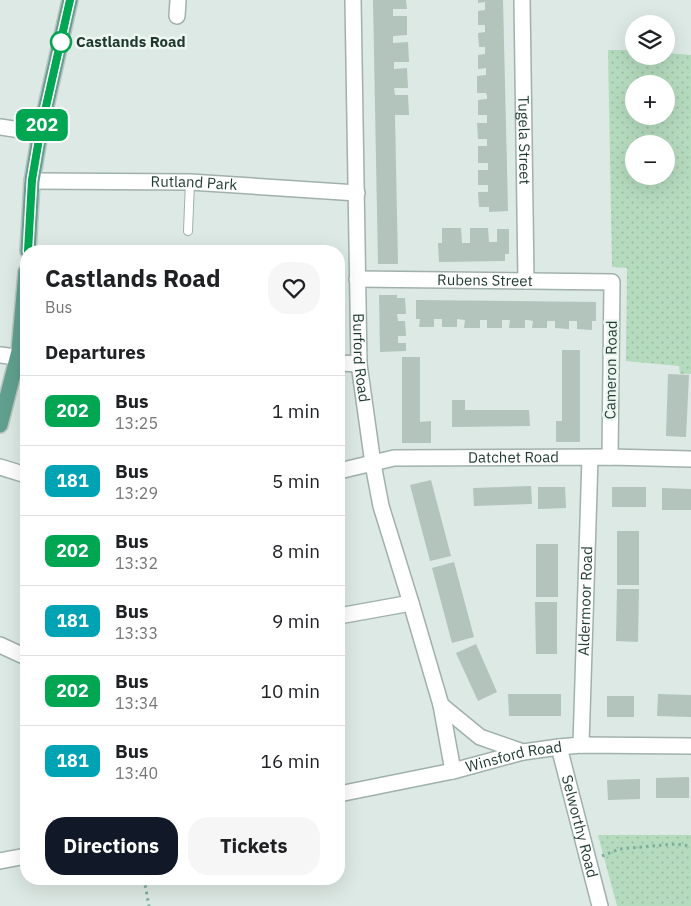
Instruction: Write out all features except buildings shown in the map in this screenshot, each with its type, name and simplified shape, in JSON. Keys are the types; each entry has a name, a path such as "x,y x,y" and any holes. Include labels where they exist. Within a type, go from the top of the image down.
{"main road":[{"path":"28,245 32,180 40,133 70,0"},
{"path":"0,425 20,356"}],"street":[{"path":"177,16 178,0"},
{"name":"Burford Road","path":"353,0 359,364 372,464 381,506 441,705 453,771"},
{"name":"Tugela Street","path":"522,0 526,281"},
{"path":"0,127 40,133"},
{"name":"Rutland Park","path":"32,180 190,182 357,193"},
{"name":"Rubens Street","path":"357,279 612,282"},
{"name":"Cameron Road","path":"610,457 612,282"},
{"path":"0,355 20,353"},
{"path":"345,363 359,364"},
{"name":"Datchet Road","path":"345,470 394,458 610,457 691,460"},
{"name":"Aldermoor Road","path":"581,745 590,458"},
{"path":"0,467 20,473"},
{"path":"345,615 411,602"},
{"path":"0,645 20,654"},
{"path":"441,705 480,737 523,752"},
{"name":"Winsford Road","path":"345,793 453,771 523,752 559,747 581,745 691,746"},
{"name":"Selworthy Road","path":"559,747 600,906"},
{"path":"0,861 20,857"}],"lane":[{"path":"188,231 190,182"}],"path":[{"path":"589,859 605,856 619,849 675,844 691,846"},
{"path":"145,885 149,906"}],"green space":[{"path":"608,50 625,50 625,65 675,65 675,54 691,55 691,374 680,374 679,366 626,361 627,268 612,267"},
{"path":"598,835 691,835 691,906 617,906"}],"bus line":[{"name":"202","path":"28,245 32,180 40,133 70,0"}],"place":[{"name":"Castlands Road","path":"61,42"}]}
